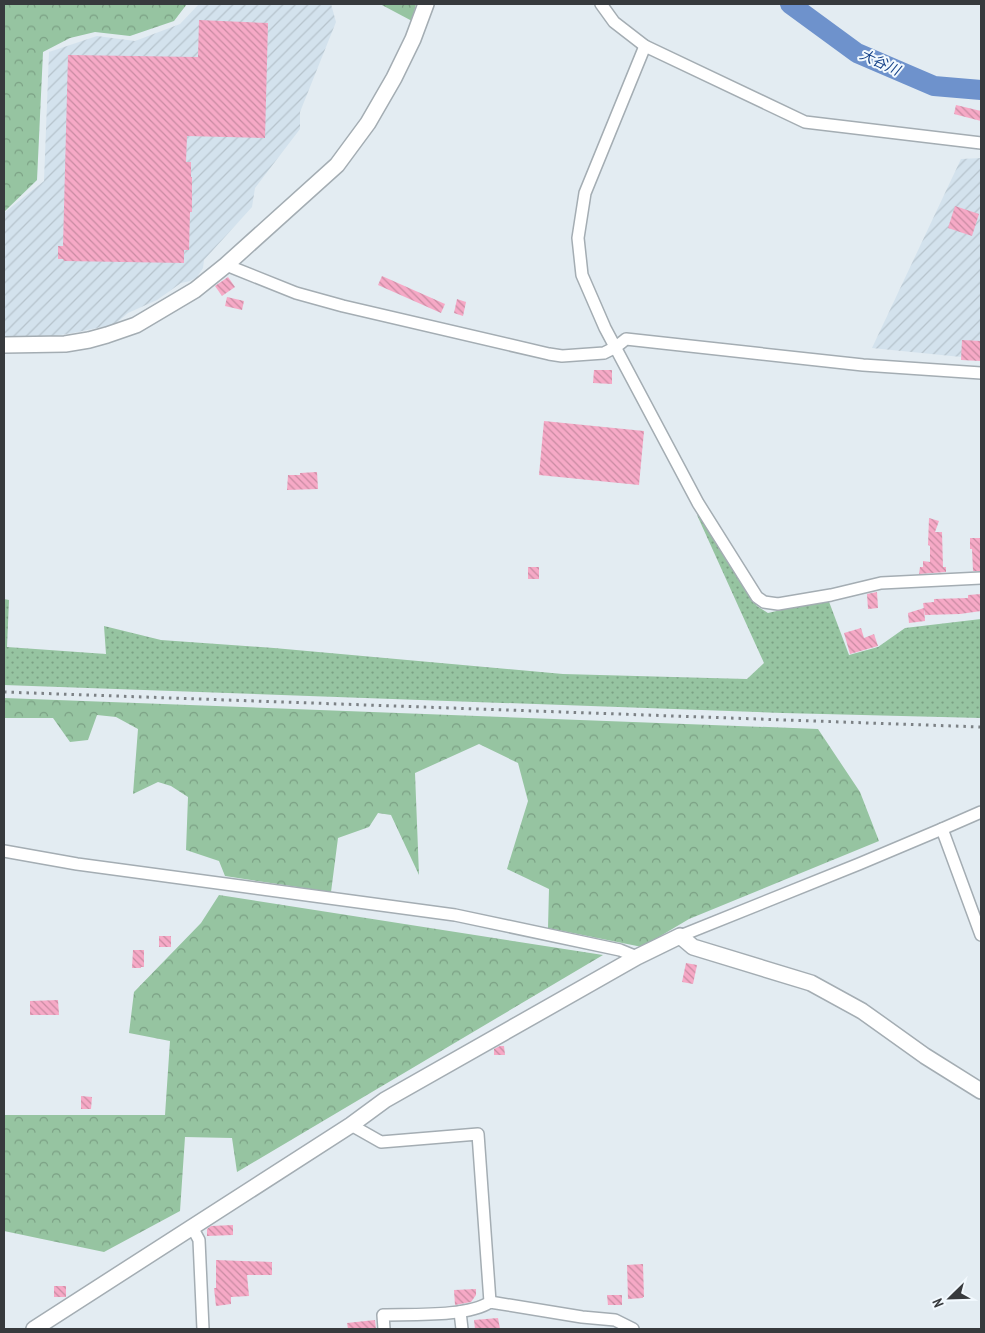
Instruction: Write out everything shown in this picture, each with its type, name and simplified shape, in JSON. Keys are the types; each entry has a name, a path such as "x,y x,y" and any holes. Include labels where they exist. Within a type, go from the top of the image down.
{"street":[{"path":"4,345 73,343 107,336 136,325 195,290 226,265 337,165 368,123 394,78 414,39 426,4"},
{"path":"601,4 614,22 645,46 805,122 981,143"},
{"path":"645,46 585,193 578,238 582,275 605,328 698,503 757,597 764,602 778,604 831,595 881,583 981,578"},
{"path":"226,265 315,299 562,356 604,353 626,340 863,365 981,373"},
{"path":"34,1329 351,1125 385,1100 637,957 680,936 859,864 981,812"},
{"path":"942,829 981,936"},
{"path":"4,851 76,864 455,915 620,950 637,957"},
{"path":"680,936 693,947 811,983 862,1011 925,1056 981,1091"},
{"path":"351,1125 380,1142 478,1134 490,1302"},
{"path":"192,1227 198,1240 203,1329"},
{"path":"384,1329 383,1315 460,1312 490,1302 582,1317 615,1320 632,1329"},
{"path":"460,1312 462,1329"}],"shaded area":[{"path":"199,4 331,4 336,22 300,112 300,129 255,188 252,207 204,260 203,268 197,277 181,283 157,300 128,313 115,324 55,336 4,337 4,213 44,181 49,52 97,36 135,41 180,24"},
{"path":"981,158 981,359 872,348 961,159"}],"green space":[{"path":"4,4 187,4 174,21 130,36 95,32 70,38 43,52 37,180 4,212"},
{"path":"380,4 416,4 412,21"},
{"path":"697,515 704,518 757,606 768,613 828,599 849,655 878,647 905,628 981,619 981,718 783,713 4,685 4,599 9,600 7,647 106,654 104,626 161,640 274,648 563,674 747,679 764,663"},
{"path":"4,698 818,729 860,792 879,841 689,919 642,947 548,928 549,889 507,869 528,801 518,763 479,744 415,773 419,875 391,815 378,813 369,827 338,838 331,892 225,876 219,861 186,850 188,797 171,786 158,782 133,794 138,729 116,717 97,715 88,740 70,742 53,718 4,718"},
{"path":"219,895 603,955 237,1172 232,1138 185,1137 180,1211 104,1252 4,1231 4,1115 165,1115 170,1041 129,1033 134,992 201,923"}],"building":[{"path":"199,20 268,23 265,138 187,136 186,162 191,162 192,212 190,212 189,250 184,250 184,263 64,261 63,259 58,259 58,246 63,246 68,55 198,57"},
{"path":"956,105 981,111 981,121 954,114"},
{"path":"955,206 979,214 972,236 948,228"},
{"path":"382,276 445,304 441,313 378,285"},
{"path":"228,277 235,287 222,296 215,286"},
{"path":"227,297 244,301 242,310 225,306"},
{"path":"457,299 466,302 463,316 454,313"},
{"path":"962,340 981,341 981,361 961,360"},
{"path":"594,370 612,370 612,384 593,383"},
{"path":"544,421 644,431 639,485 539,475"},
{"path":"317,472 318,489 287,490 288,475"},
{"path":"929,518 939,521 935,532 942,532 943,567 946,567 946,572 919,574 920,567 923,567 923,561 930,562 930,546 928,545"},
{"path":"970,538 981,538 981,571 973,571"},
{"path":"528,567 539,567 539,579 528,579"},
{"path":"877,592 878,608 868,609 867,594"},
{"path":"981,594 981,611 925,615 923,603 934,602 934,599 968,598 968,595"},
{"path":"924,608 925,621 909,623 908,613"},
{"path":"861,628 864,638 874,634 878,646 850,654 844,633"},
{"path":"159,936 171,936 171,947 159,947"},
{"path":"133,950 144,950 144,967 132,968"},
{"path":"686,963 697,965 693,984 682,982"},
{"path":"58,1000 59,1015 30,1015 30,1001"},
{"path":"504,1046 505,1055 494,1055 494,1049"},
{"path":"81,1096 92,1097 91,1109 81,1109"},
{"path":"233,1225 233,1235 207,1236 207,1229 211,1226"},
{"path":"216,1260 272,1262 272,1275 247,1275 249,1296 231,1297 231,1304 216,1306 214,1288 216,1288"},
{"path":"643,1264 644,1297 628,1299 627,1265"},
{"path":"54,1286 66,1286 66,1297 54,1297"},
{"path":"476,1289 476,1295 471,1302 455,1305 454,1290"},
{"path":"607,1295 622,1295 622,1305 608,1305"},
{"path":"498,1318 500,1329 475,1329 474,1320"},
{"path":"375,1320 376,1329 348,1329 347,1323"}],"waterway":[{"name":"大谷川","path":"790,4 857,53 934,86 981,90"}],"railway":[{"path":"4,692 981,727"}]}
